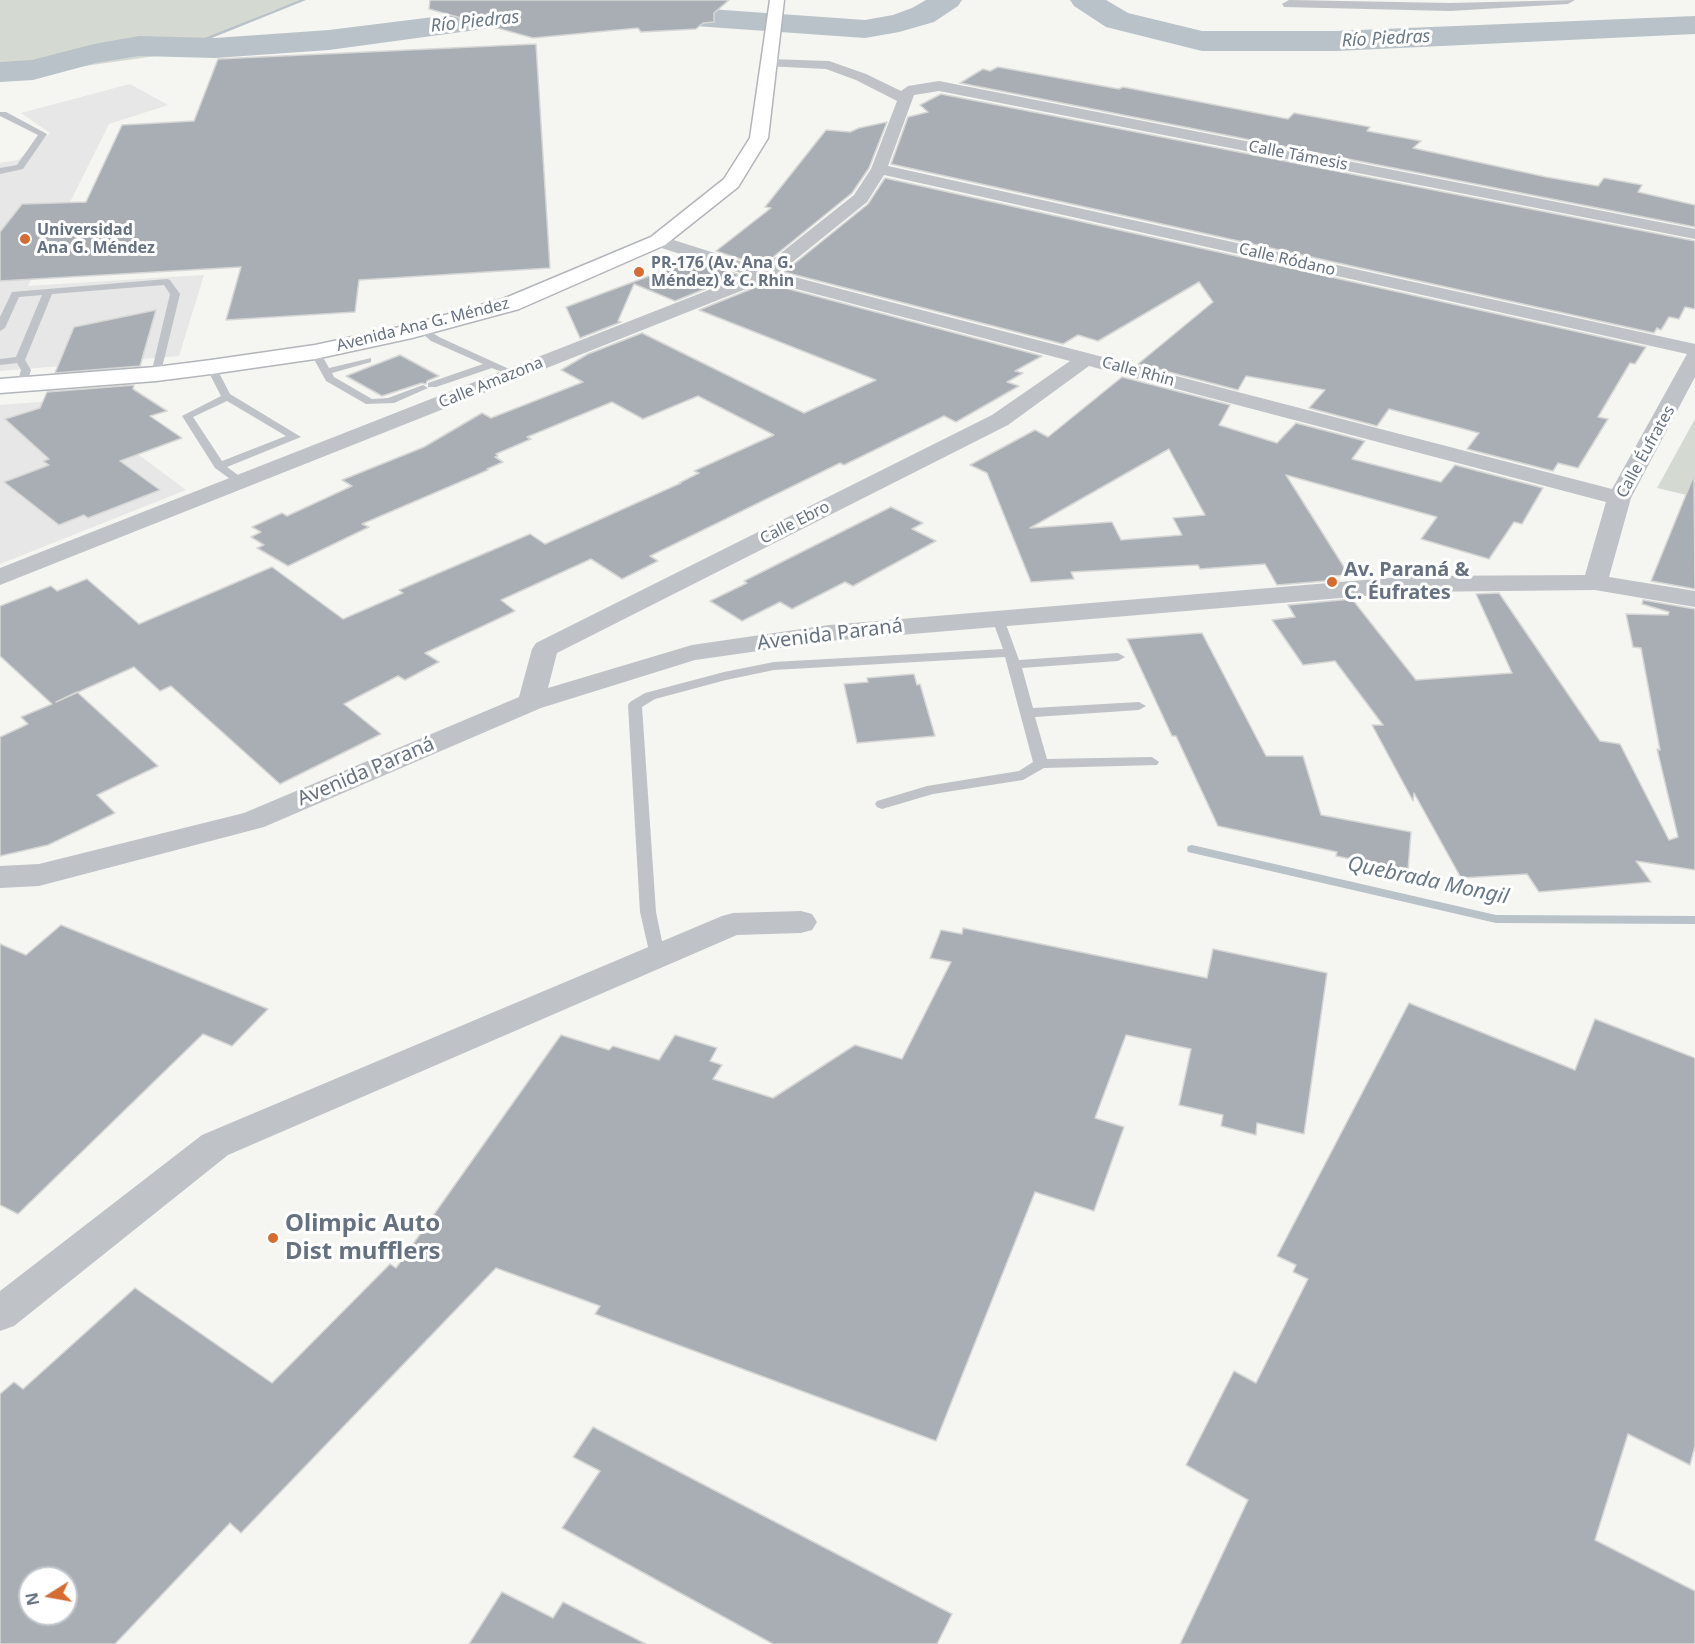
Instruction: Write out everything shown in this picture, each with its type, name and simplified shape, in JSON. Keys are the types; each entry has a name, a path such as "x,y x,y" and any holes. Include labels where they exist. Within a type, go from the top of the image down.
{"main road":[{"name":"Avenida Ana G. Méndez","path":"0,386 156,374 210,367 315,352 422,329 511,304 658,241 730,183 759,138 777,0"}],"street":[{"path":"1290,2 1450,7 1568,0"},
{"path":"771,53 829,65 861,77 905,99"},
{"name":"Calle Támesis","path":"905,99 908,91 939,86 1695,234"},
{"name":"Calle Amazona","path":"0,577 765,274 861,198 879,169 905,99"},
{"name":"Calle Ródano","path":"879,169 1695,350"},
{"name":"Calle Rhin","path":"658,241 765,274 1619,498"},
{"name":"Calle Ebro","path":"531,702 544,649 1000,420 1087,358"},
{"name":"Calle Éufrates","path":"1595,582 1619,498 1695,358"},
{"name":"Avenida Paraná","path":"0,877 39,875 253,820 531,702 692,653 829,633 1412,584 1595,582 1695,599"},
{"path":"0,1314 215,1144 733,924 801,922"}],"lane":[{"path":"0,171 20,167 43,135 3,114"},
{"path":"0,328 15,294 167,282 175,294 156,374"},
{"path":"22,384 26,370 21,360 48,291"},
{"path":"422,329 435,339 515,374"},
{"path":"315,352 330,379 370,402 390,401 492,364"},
{"path":"0,362 21,360"},
{"path":"326,372 367,360"},
{"path":"210,367 227,397 295,437 219,466"},
{"path":"227,397 187,416 219,466 241,482"},
{"path":"998,619 1013,659 1041,764"},
{"path":"657,956 648,912 635,705 650,696 774,666 1118,657"},
{"path":"1028,713 1139,706"},
{"path":"882,804 932,789 1023,775 1041,764 1152,762"}],"shaded area":[{"path":"0,0 304,0 170,54 0,78"},
{"name":"Universidad Ana G. Méndez","path":"130,84 168,105 109,124 28,286 204,275 179,356 0,371 0,163 18,160 50,133 21,113"},
{"path":"65,400 186,490 0,564 0,405"},
{"path":"1695,419 1695,497 1657,488"}],"building":[{"path":"430,0 729,0 714,13 714,22 703,23 696,29 641,32 638,28 533,38 429,9"},
{"path":"536,44 550,268 359,280 355,312 226,320 241,267 0,281 0,232 22,204 86,202 122,125 194,121 218,59"},
{"path":"998,67 1119,89 1123,87 1288,119 1294,113 1370,127 1367,131 1421,141 1413,148 1546,177 1598,186 1604,178 1642,185 1638,192 1695,205 1695,227 960,83 983,69 990,71"},
{"path":"941,94 1695,241 1695,309 1685,307 1679,319 1669,317 1661,330 1657,328 1654,333 891,164 908,117 928,112 920,105"},
{"path":"887,122 869,168 852,193 762,266 716,251 771,208 765,207 826,130 850,132"},
{"path":"885,178 1646,347 1635,364 1630,363 1598,417 1608,419 1578,468 1558,463 1553,471 1467,449 1479,433 1389,409 1377,426 1309,408 1325,390 1246,376 1238,390 1138,364 1213,302 1199,282 1098,341 1078,335 1063,344 784,272 868,204"},
{"path":"684,263 696,267 701,263 740,275 675,301 634,284 618,321 621,322 580,338 566,307"},
{"path":"766,283 1042,356 1015,371 1023,373 1007,382 1019,386 956,422 944,416 844,465 840,463 650,556 658,561 622,579 591,559 501,600 515,611 425,653 439,662 405,680 398,676 344,704 381,734 280,784 171,686 160,691 134,667 77,692 158,766 97,795 115,813 48,845 0,856 0,737 28,724 21,717 52,704 0,656 0,606 51,586 57,591 87,579 139,624 272,567 343,619 403,593 399,590 530,534 545,544 681,483 679,483 699,473 694,471 774,435 698,396 643,419 612,402 527,437 531,439 496,454 498,456 495,457 503,462 362,524 369,527 288,566 257,548 264,545 251,537 261,532 252,527 282,513 287,516 352,486 342,480 424,447 482,413 491,418 583,382 561,370 588,354 642,333 804,413 876,380 699,310"},
{"path":"156,310 140,366 55,373 74,327"},
{"path":"400,355 439,376 427,381 426,384 422,383 382,396 346,376"},
{"path":"1122,377 1230,405 1219,425 1277,443 1296,423 1365,441 1352,459 1441,482 1455,465 1543,488 1522,524 1514,522 1489,559 1421,539 1437,517 1286,475 1349,575 1334,576 1337,580 1277,585 1265,564 1200,569 1198,565 1071,572 1074,579 1031,582 987,473 970,465 1035,430 1048,437","holes":["1169,449 1205,515 1173,518 1182,535 1121,540 1112,522 1030,528"]},
{"path":"134,385 133,389 167,411 150,416 182,438 120,461 160,490 88,518 84,515 59,525 4,482 49,465 43,461 49,459 5,419 40,408 47,392"},
{"path":"1694,475 1695,589 1651,581"},
{"path":"891,507 923,523 912,529 936,541 853,586 845,582 792,609 780,602 742,621 710,601 747,583 744,581"},
{"path":"1499,593 1600,741 1620,744 1669,840 1678,837 1657,749 1660,750 1641,648 1633,647 1626,614 1668,615 1669,612 1642,604 1643,600 1695,609 1695,870 1636,861 1651,882 1539,892 1527,874 1461,878 1414,793 1413,801 1372,725 1383,725 1335,661 1303,665 1272,620 1295,617 1288,605 1352,599 1416,680 1512,673 1476,594"},
{"path":"1202,633 1266,756 1303,756 1321,815 1411,832 1408,870 1336,856 1337,852 1218,826 1176,736 1172,736 1127,639"},
{"path":"914,674 917,685 920,684 935,736 857,743 844,684 868,682 867,678"},
{"path":"61,925 268,1009 232,1046 203,1034 18,1214 0,1205 0,944 26,955"},
{"path":"963,928 1207,978 1213,949 1327,973 1304,1134 1257,1123 1256,1135 1221,1126 1223,1115 1179,1105 1191,1049 1126,1035 1095,1118 1124,1127 1094,1211 1035,1192 936,1441 595,1314 600,1306 496,1268 241,1533 230,1523 115,1644 0,1644 0,1394 14,1382 23,1389 135,1288 272,1383 390,1264 396,1268 561,1035 609,1050 613,1046 659,1060 675,1035 717,1048 710,1061 722,1065 713,1079 773,1098 855,1045 902,1059 951,962 930,958 941,930 962,934"},
{"path":"1409,1003 1575,1070 1595,1019 1695,1058 1695,1446 1690,1465 1628,1434 1595,1540 1695,1591 1695,1644 1180,1644 1248,1500 1186,1465 1234,1371 1256,1383 1308,1279 1293,1272 1296,1265 1277,1256"},
{"path":"593,1427 952,1614 937,1644 773,1644 562,1528 600,1471 573,1457"},
{"path":"502,1592 553,1618 563,1602 646,1644 469,1644"}],"waterway":[{"path":"185,47 304,0"},
{"name":"Río Piedras","path":"0,72 33,70 94,54 139,46 215,48 329,40 498,18 610,11 865,29 899,23 923,15 947,0"},
{"name":"Río Piedras","path":"1085,0 1117,20 1202,41 1336,41 1695,25"},
{"name":"Quebrada Mongil","path":"1192,849 1496,919 1695,920"}],"place":[{"name":"Universidad Ana G. Méndez","path":"25,239"},
{"name":"PR-176 (Av. Ana G. Méndez) & C. Rhin","path":"639,272"},
{"name":"Av. Paraná & C. Éufrates","path":"1332,582"},
{"name":"Olimpic Auto Dist mufflers","path":"273,1238"}]}
